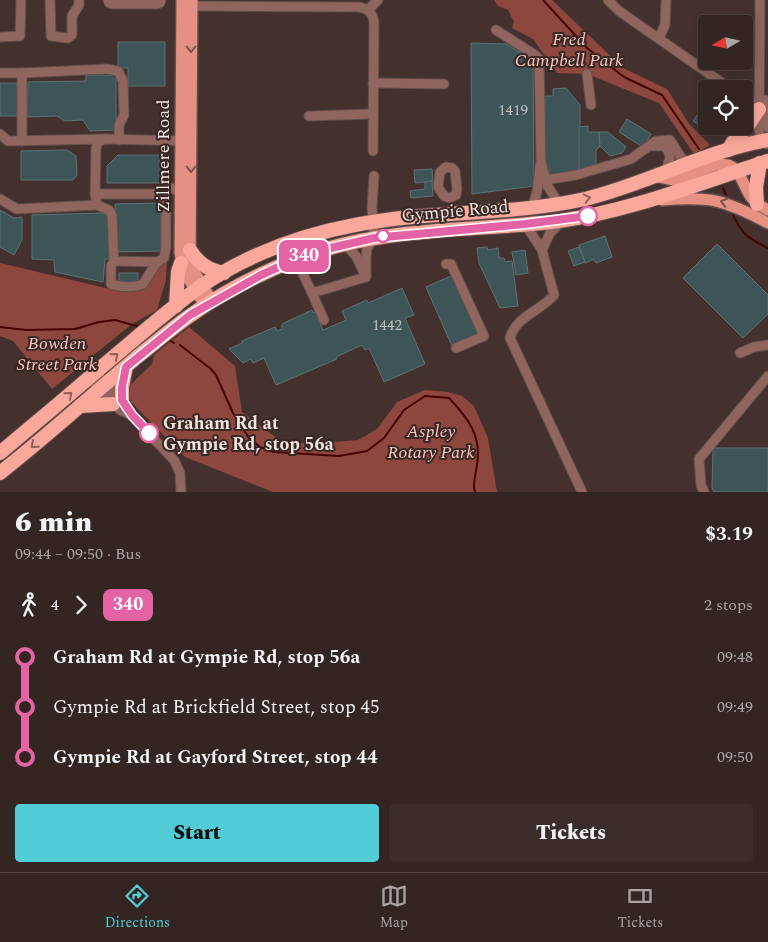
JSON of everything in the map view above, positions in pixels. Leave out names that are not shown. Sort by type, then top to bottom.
[{"type":"highway","points":[[728,150],[745,130],[761,104]]},
{"type":"highway","name":"Gympie Road","points":[[0,453],[199,288],[248,260],[291,242],[328,231],[374,221],[532,208],[559,204],[608,192],[767,138]]},
{"type":"highway","points":[[762,207],[756,187],[764,162]]},
{"type":"highway","name":"Gympie Road","points":[[0,474],[179,324],[209,303],[261,275],[296,259],[345,244],[374,238],[559,221],[612,211],[764,162]]},
{"type":"highway","points":[[190,250],[197,260],[206,267],[224,273]]},
{"type":"highway","points":[[171,310],[181,263]]},
{"type":"highway","points":[[80,406],[117,402],[126,367]]},
{"type":"main road","name":"Zillmere Road","points":[[187,3],[186,141],[181,263],[188,279],[199,288]]},
{"type":"main road","points":[[659,174],[674,180],[722,164],[729,165],[738,171],[750,194],[762,207]]},
{"type":"main road","name":"Zillmere Road","points":[[183,195],[192,268],[199,288],[209,303]]},
{"type":"main road","points":[[651,200],[712,199],[732,205],[768,223]]},
{"type":"street","points":[[0,37],[20,36],[21,0]]},
{"type":"street","points":[[50,0],[51,36],[68,38],[72,35],[72,16],[79,5],[79,0]]},
{"type":"street","points":[[108,0],[114,4],[134,2],[157,4],[161,0]]},
{"type":"street","points":[[368,10],[378,0]]},
{"type":"street","points":[[608,0],[619,10],[718,80]]},
{"type":"street","points":[[659,38],[665,25],[666,0]]},
{"type":"street","points":[[760,0],[764,33],[760,68],[764,84],[759,133],[767,138]]},
{"type":"street","points":[[187,3],[346,3],[368,10],[372,14],[374,23],[373,151]]},
{"type":"street","points":[[496,30],[539,59],[541,162],[545,180],[559,204]]},
{"type":"street","points":[[0,73],[106,69],[118,71],[123,81],[124,115],[119,125],[119,140]]},
{"type":"street","points":[[22,73],[22,141]]},
{"type":"street","points":[[587,74],[591,106]]},
{"type":"street","points":[[373,83],[444,84]]},
{"type":"street","points":[[753,101],[761,104]]},
{"type":"street","points":[[761,104],[766,119],[767,138]]},
{"type":"street","points":[[309,116],[373,114]]},
{"type":"street","points":[[0,134],[8,141],[105,139],[186,141]]},
{"type":"street","points":[[97,205],[95,194],[96,148],[98,142],[105,139]]},
{"type":"street","points":[[545,180],[576,175],[631,159],[656,141],[670,140],[680,156],[689,164]]},
{"type":"street","points":[[651,146],[664,146],[668,150],[670,158],[659,174]]},
{"type":"street","points":[[532,208],[537,192],[538,168],[541,162]]},
{"type":"street","points":[[366,278],[368,248],[374,238],[372,201],[374,176]]},
{"type":"street","points":[[0,199],[17,209],[97,205],[109,210],[112,215],[114,261],[111,266],[110,284],[116,286],[139,286],[143,284],[157,262],[164,258],[166,247],[166,206],[162,191],[167,187],[183,195]]},
{"type":"street","points":[[95,194],[162,194]]},
{"type":"street","points":[[542,250],[550,232],[559,221]]},
{"type":"street","points":[[525,224],[542,250],[554,295],[518,324],[512,330],[510,338],[582,492]]},
{"type":"street","points":[[345,244],[356,256],[366,278]]},
{"type":"street","points":[[296,259],[324,320]]},
{"type":"street","points":[[114,261],[157,262]]},
{"type":"street","points":[[446,264],[451,264],[484,336],[456,348]]},
{"type":"street","points":[[312,293],[366,278]]},
{"type":"street","points":[[740,353],[754,347],[768,345]]},
{"type":"street","points":[[92,375],[117,402],[120,410],[132,415],[174,460],[180,473],[181,492]]},
{"type":"street","points":[[704,492],[700,485],[699,459],[768,376]]},
{"type":"green space","name":"Fred Campbell Park","points":[[494,0],[552,0],[623,68],[667,89],[689,124],[710,145],[694,154],[659,103],[587,74],[557,73],[533,39],[512,28],[514,22],[508,10],[498,6]]},
{"type":"green space","name":"Bowden Street Park","points":[[167,260],[166,280],[157,310],[132,324],[52,389],[13,341],[0,336],[0,263],[106,288],[141,288],[156,268]]},
{"type":"green space","name":"Aspley Rotary Park","points":[[189,327],[235,366],[242,412],[283,443],[358,440],[377,429],[397,402],[425,390],[448,392],[462,396],[474,406],[488,438],[497,492],[273,492],[185,457],[131,402],[128,392],[131,384],[152,364],[154,355]]},
{"type":"building","points":[[118,42],[165,42],[165,86],[128,86],[128,68],[118,68]]},
{"type":"building","points":[[471,43],[506,44],[533,60],[534,186],[472,194]]},
{"type":"building","points":[[86,75],[116,75],[116,130],[90,131],[83,120],[65,121],[57,116],[27,117],[28,82],[86,81]]},
{"type":"building","points":[[0,83],[17,83],[18,116],[0,116]]},
{"type":"building","points":[[566,88],[580,105],[580,168],[572,172],[549,176],[549,169],[545,169],[545,96],[553,96],[553,89]]},
{"type":"building","points":[[698,114],[698,124],[693,121]]},
{"type":"building","points":[[627,119],[651,134],[645,144],[641,146],[619,132]]},
{"type":"building","points":[[588,126],[588,132],[599,132],[600,146],[596,150],[596,165],[579,170],[579,127]]},
{"type":"building","points":[[599,132],[608,132],[626,147],[622,153],[610,156],[600,146]]},
{"type":"building","points":[[67,150],[76,156],[77,175],[73,180],[21,180],[21,151]]},
{"type":"building","points":[[118,155],[164,155],[165,183],[107,183],[107,166]]},
{"type":"building","points":[[432,169],[433,181],[415,183],[414,170]]},
{"type":"building","points":[[432,181],[433,196],[411,198],[410,191],[425,189],[425,182]]},
{"type":"building","points":[[161,203],[161,251],[116,252],[115,204]]},
{"type":"building","points":[[0,210],[14,218],[22,217],[22,240],[14,255],[0,247]]},
{"type":"building","points":[[103,213],[110,218],[112,259],[105,259],[103,282],[55,272],[54,260],[32,259],[32,215]]},
{"type":"building","points":[[605,236],[612,257],[596,263],[594,259],[585,263],[579,245]]},
{"type":"building","points":[[717,244],[768,295],[768,314],[743,338],[683,278]]},
{"type":"building","points":[[487,247],[488,250],[498,248],[499,258],[504,258],[505,262],[512,261],[518,306],[500,308],[479,263],[477,248]]},
{"type":"building","points":[[579,247],[585,262],[574,266],[568,251]]},
{"type":"building","points":[[525,250],[528,273],[516,275],[512,252]]},
{"type":"building","points":[[119,273],[138,273],[138,282],[119,282]]},
{"type":"building","points":[[453,275],[478,334],[452,346],[426,287]]},
{"type":"building","points":[[402,288],[414,315],[405,318],[425,364],[384,382],[369,348],[365,350],[362,345],[336,357],[337,359],[276,385],[264,358],[253,363],[251,359],[243,363],[229,349],[242,343],[242,341],[275,327],[277,331],[282,329],[282,324],[312,310],[313,313],[315,312],[323,330],[346,320],[342,311],[367,300],[368,303]]},
{"type":"building","points":[[713,448],[768,448],[768,492],[714,492],[712,488]]},
{"type":"waterway","points":[[543,0],[587,48],[624,77],[662,95],[699,149]]},
{"type":"waterway","points":[[723,188],[726,195]]},
{"type":"waterway","points":[[732,212],[738,225],[746,235],[768,248]]},
{"type":"waterway","points":[[0,327],[26,330],[75,329],[99,322],[115,320],[140,327]]},
{"type":"waterway","points":[[167,339],[174,343]]},
{"type":"waterway","points":[[180,345],[216,375],[233,413],[249,438],[260,447],[274,452],[339,456],[367,451],[384,438],[404,410],[425,396],[449,398],[468,420],[475,436],[478,455],[474,482],[475,492]]},
{"type":"bus line","name":"340","points":[[149,433],[132,415],[122,400],[122,387],[126,367],[190,315],[261,275],[296,259],[322,250],[374,238],[559,221],[588,216]]},
{"type":"place","name":"Graham Rd at Gympie Rd, stop 56a","points":[[149,433]]}]
